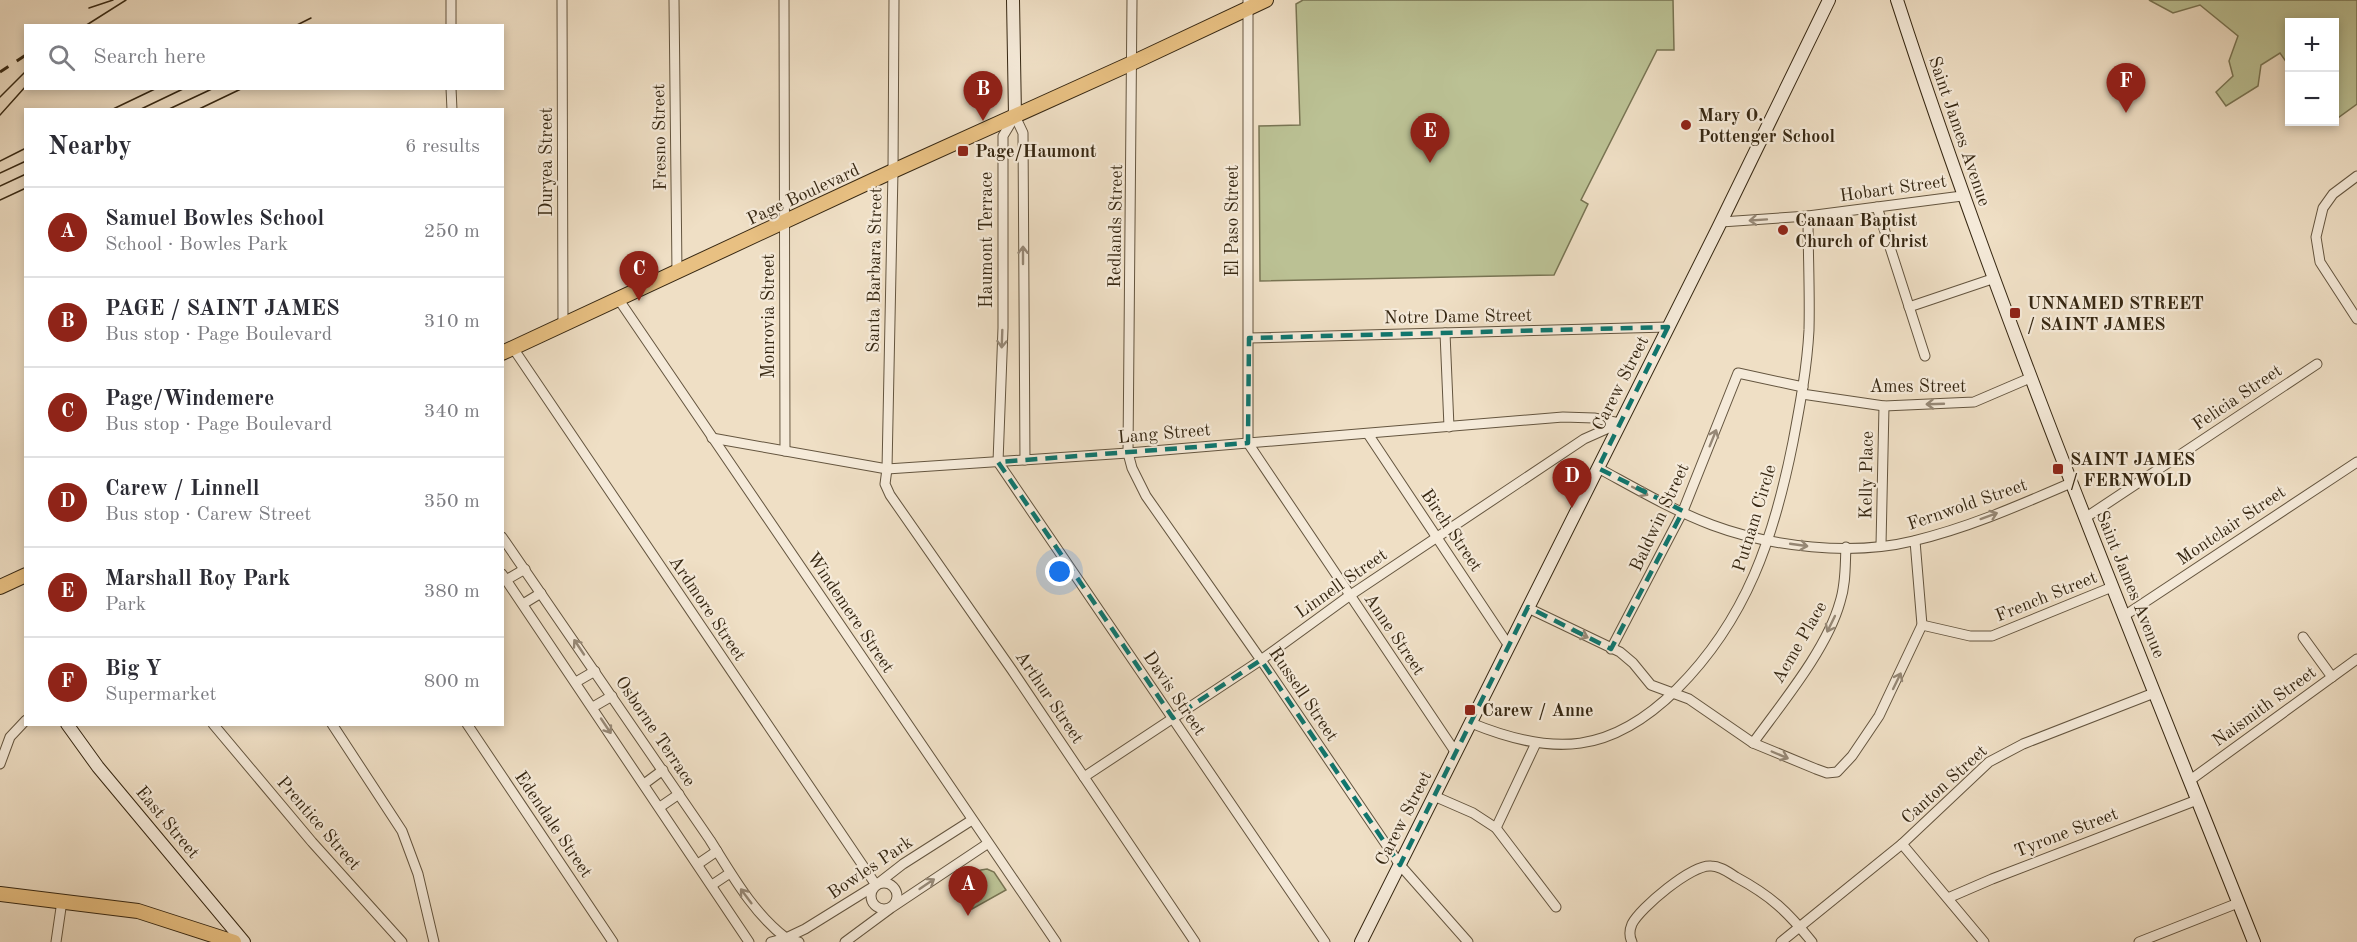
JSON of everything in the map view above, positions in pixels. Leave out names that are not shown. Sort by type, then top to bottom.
[{"type":"main road","points":[[1013,0],[1015,116]]},
{"type":"main road","name":"Page Boulevard","points":[[508,351],[893,171],[1132,63],[1248,4],[1266,0]]},
{"type":"main road","name":"Carew Street","points":[[1360,942],[1721,222],[1829,0]]},
{"type":"main road","name":"Saint James Avenue","points":[[1897,0],[1992,279],[2254,942]]},
{"type":"main road","points":[[0,587],[24,576]]},
{"type":"main road","name":"East Street","points":[[68,726],[98,767],[244,942]]},
{"type":"main road","points":[[0,894],[138,911],[234,942]]},
{"type":"street","points":[[451,0],[451,24]]},
{"type":"street","name":"Duryea Street","points":[[562,0],[563,324]]},
{"type":"street","name":"Fresno Street","points":[[674,0],[677,273]]},
{"type":"street","name":"Monrovia Street","points":[[784,0],[785,451]]},
{"type":"street","name":"Santa Barbara Street","points":[[887,469],[894,0]]},
{"type":"street","name":"Redlands Street","points":[[1128,453],[1132,0]]},
{"type":"street","name":"El Paso Street","points":[[1248,4],[1248,443]]},
{"type":"street","points":[[451,90],[452,108]]},
{"type":"street","name":"Haumont Terrace","points":[[1015,116],[1023,133],[1025,460]]},
{"type":"street","name":"Haumont Terrace","points":[[998,462],[1003,305],[1003,136],[1015,116]]},
{"type":"street","points":[[2355,313],[2320,262],[2316,237],[2323,208],[2333,194],[2357,176]]},
{"type":"street","name":"Hobart Street","points":[[1721,222],[1808,216],[1962,196]]},
{"type":"street","points":[[1877,207],[1925,356]]},
{"type":"street","name":"Putnam Circle","points":[[1471,723],[1501,735],[1536,744],[1569,744],[1609,736],[1647,717],[1705,658],[1725,631],[1743,602],[1768,541],[1785,482],[1802,391],[1809,331],[1808,216]]},
{"type":"street","points":[[1909,307],[1992,279]]},
{"type":"street","name":"Windemere Street","points":[[619,300],[711,438],[863,657],[987,844],[1056,942]]},
{"type":"street","points":[[1003,305],[1023,305]]},
{"type":"street","name":"Notre Dame Street","points":[[1249,338],[1668,327]]},
{"type":"street","points":[[1445,333],[1449,427]]},
{"type":"street","name":"Ardmore Street","points":[[508,351],[876,885]]},
{"type":"street","name":"Felicia Street","points":[[2085,518],[2317,364]]},
{"type":"street","name":"Ames Street","points":[[1730,396],[1738,373],[1802,391],[1884,406],[1976,402],[2030,378]]},
{"type":"street","name":"Baldwin Street","points":[[1611,648],[1683,511],[1730,396]]},
{"type":"street","name":"Kelly Place","points":[[1881,545],[1884,406]]},
{"type":"street","name":"Lang Street","points":[[711,438],[887,469],[1128,453],[1563,417],[1594,418],[1620,423]]},
{"type":"street","name":"Linnell Street","points":[[1084,777],[1261,660],[1349,596],[1584,439],[1620,423]]},
{"type":"street","name":"Birch Street","points":[[1368,434],[1509,646]]},
{"type":"street","name":"Anne Street","points":[[1248,443],[1456,753]]},
{"type":"street","name":"Russell Street","points":[[1128,453],[1132,468],[1146,496],[1400,865],[1468,942]]},
{"type":"street","name":"Davis Street","points":[[998,462],[1325,942]]},
{"type":"street","name":"Montclair Street","points":[[2124,616],[2357,462]]},
{"type":"street","name":"Fernwold Street","points":[[1598,468],[1712,525],[1768,541],[1816,547],[1881,545],[1915,540],[1952,530],[2015,507],[2071,483]]},
{"type":"street","name":"Arthur Street","points":[[887,469],[885,484],[890,495],[1195,942]]},
{"type":"street","name":"Osborne Terrace","points":[[504,540],[595,670],[756,910],[786,938]]},
{"type":"street","points":[[1528,608],[1627,657],[1651,685],[1689,699],[1753,743],[1827,773],[1838,772],[1869,732],[1898,679],[1922,625],[1915,540]]},
{"type":"street","name":"Acme Place","points":[[1753,743],[1796,682],[1832,623],[1844,586],[1846,547]]},
{"type":"street","points":[[525,569],[505,577],[748,942]]},
{"type":"street","name":"French Street","points":[[1922,625],[1970,636],[1992,636],[2112,587]]},
{"type":"street","points":[[523,604],[541,593]]},
{"type":"street","points":[[2303,637],[2332,677]]},
{"type":"street","name":"Naismith Street","points":[[2190,781],[2357,659]]},
{"type":"street","points":[[576,682],[595,670]]},
{"type":"street","name":"Canton Street","points":[[1781,942],[1902,844],[1989,762],[2023,744],[2154,693]]},
{"type":"street","points":[[593,706],[612,696]]},
{"type":"street","points":[[0,764],[10,737],[24,722]]},
{"type":"street","name":"Prentice Street","points":[[215,726],[312,842],[402,942]]},
{"type":"street","points":[[333,726],[402,831],[418,874],[434,942]]},
{"type":"street","name":"Edendale Street","points":[[468,726],[614,942]]},
{"type":"street","points":[[1496,828],[1536,744]]},
{"type":"street","points":[[644,784],[663,770]]},
{"type":"street","points":[[660,807],[679,794]]},
{"type":"street","points":[[1434,796],[1473,813],[1496,828],[1556,907]]},
{"type":"street","name":"Tyrone Street","points":[[1948,898],[2197,800]]},
{"type":"street","name":"Bowles Park","points":[[771,942],[805,929],[876,885],[903,864],[972,820]]},
{"type":"street","points":[[845,942],[891,908],[987,844]]},
{"type":"street","points":[[1902,844],[1984,942]]},
{"type":"street","points":[[698,864],[717,851]]},
{"type":"street","points":[[1632,942],[1629,933],[1642,909],[1692,871],[1705,866],[1720,868],[1762,891],[1787,911],[1812,942]]},
{"type":"street","points":[[712,885],[730,873]]},
{"type":"street","name":"Ardmore Street","points":[[882,883],[893,886],[897,898],[891,908],[881,910],[872,904],[870,894],[876,885],[882,883]]},
{"type":"street","points":[[56,942],[62,902]]},
{"type":"street","points":[[2139,942],[2238,903]]},
{"type":"street","points":[[786,938],[799,942]]},
{"type":"highlighted area","points":[[1668,327],[1598,468],[1683,511],[1611,649],[1528,607],[1400,865],[1261,660],[1173,718],[998,462],[1248,443],[1249,338]]},
{"type":"green space","points":[[1303,0],[1673,0],[1674,50],[1657,50],[1581,200],[1588,204],[1554,275],[1260,281],[1259,126],[1300,125],[1296,4]]},
{"type":"green space","points":[[2149,0],[2357,0],[2357,104],[2339,117],[2339,18],[2285,18],[2285,60],[2280,53],[2261,65],[2258,86],[2226,106],[2216,92],[2233,76],[2229,61],[2238,36],[2200,5],[2173,13]]},
{"type":"green space","points":[[987,869],[994,872],[1006,890],[972,909],[957,886],[981,870]]},
{"type":"tram line","points":[[89,8],[113,0]]},
{"type":"tram line","points":[[88,24],[126,0]]},
{"type":"tram line","points":[[299,24],[311,18]]},
{"type":"tram line","points":[[0,97],[24,73]]},
{"type":"tram line","points":[[0,115],[24,88]]},
{"type":"tram line","points":[[115,108],[153,90]]},
{"type":"tram line","points":[[143,108],[181,90]]},
{"type":"tram line","points":[[171,108],[210,90]]},
{"type":"tram line","points":[[201,108],[239,90]]},
{"type":"tram line","points":[[0,161],[24,149]]},
{"type":"tram line","points":[[0,173],[24,162]]},
{"type":"tram line","points":[[0,186],[24,175]]},
{"type":"tram line","points":[[0,200],[24,189]]},
{"type":"railway","points":[[0,72],[24,56]]},
{"type":"place","name":"Big Y","points":[[2126,113]]},
{"type":"place","name":"PAGE / SAINT JAMES","points":[[983,121]]},
{"type":"place","name":"Mary O. Pottenger School","points":[[1686,125]]},
{"type":"place","name":"Page/Haumont","points":[[963,151]]},
{"type":"place","name":"Marshall Roy Park","points":[[1430,163]]},
{"type":"place","name":"Canaan Baptist Church of Christ","points":[[1783,230]]},
{"type":"place","name":"Page/Windemere","points":[[639,301]]},
{"type":"place","name":"UNNAMED STREET / SAINT JAMES","points":[[2015,313]]},
{"type":"place","name":"SAINT JAMES / FERNWOLD","points":[[2058,469]]},
{"type":"place","name":"Carew / Linnell","points":[[1572,508]]},
{"type":"place","name":"Carew / Anne","points":[[1470,710]]},
{"type":"place","name":"Samuel Bowles School","points":[[968,916]]}]
